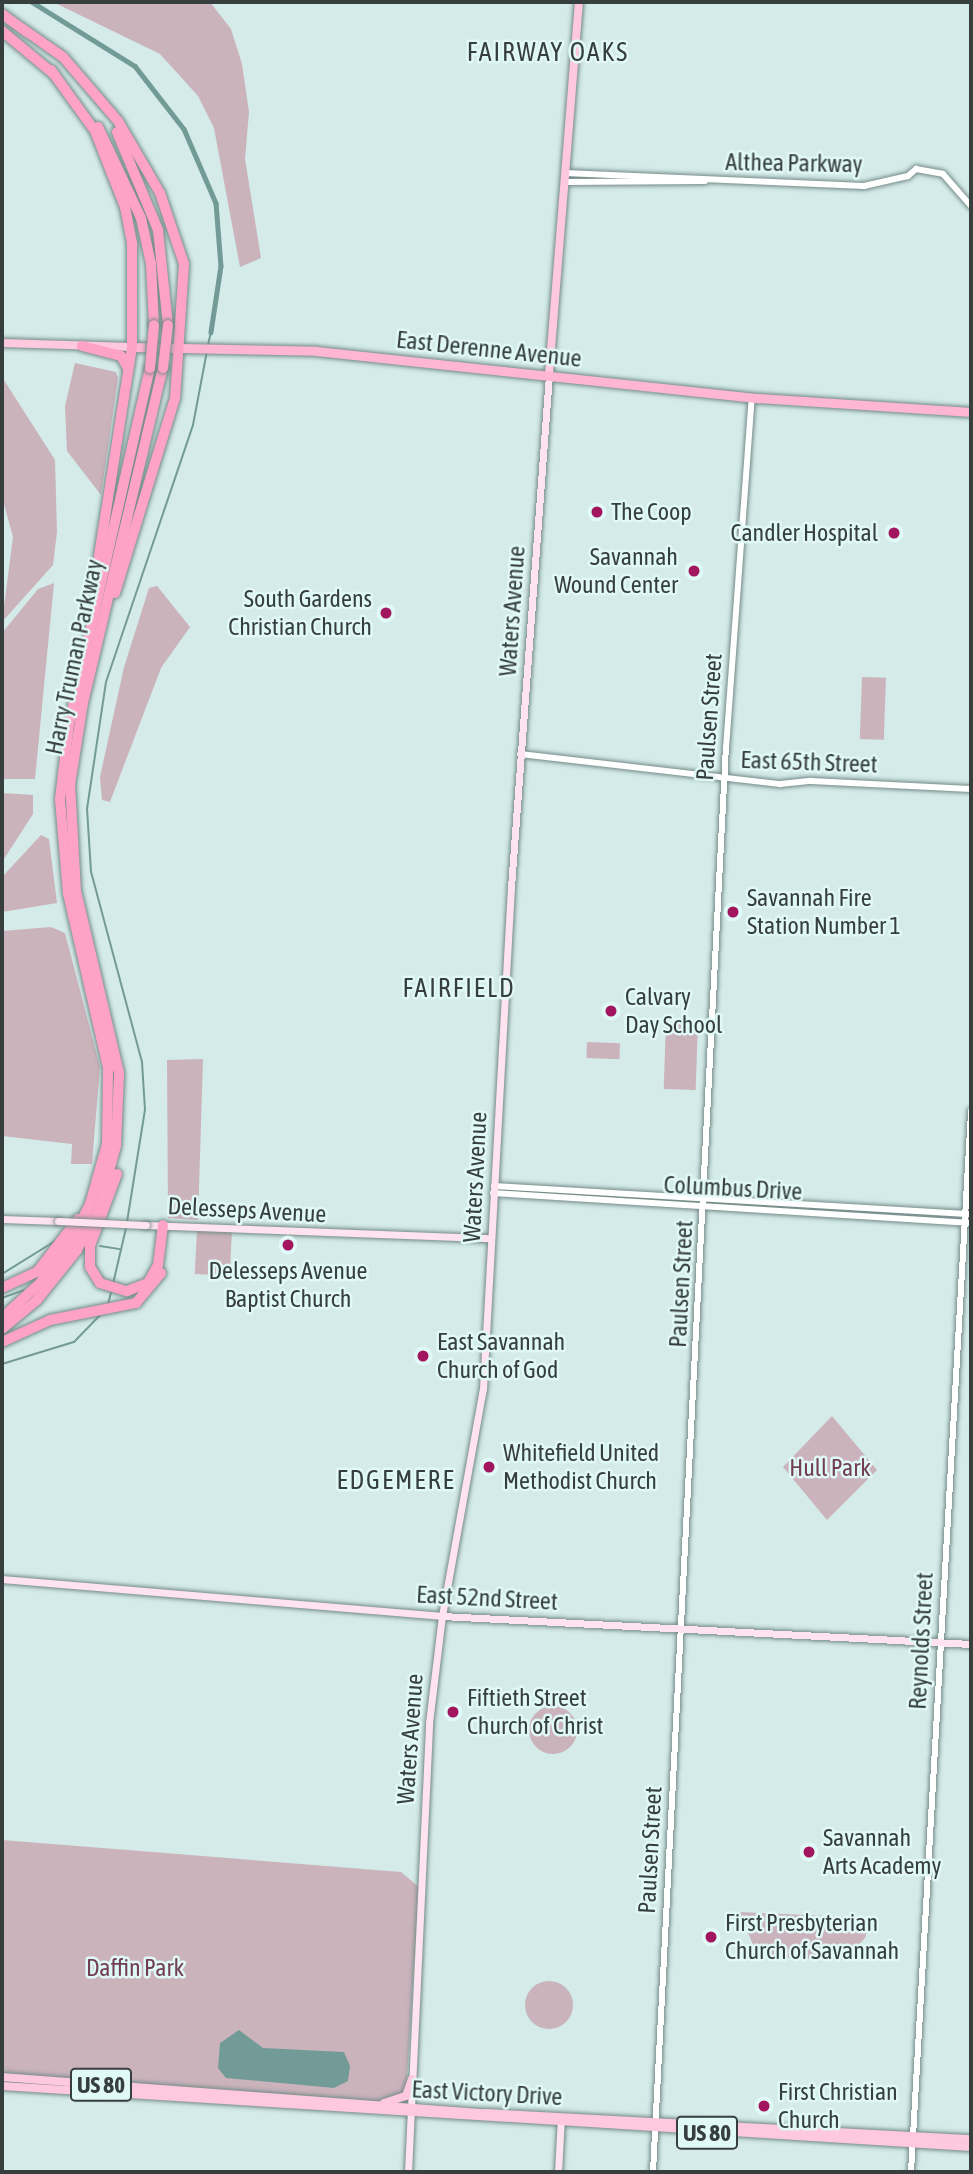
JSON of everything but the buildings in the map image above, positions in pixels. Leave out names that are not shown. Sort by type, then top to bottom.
[{"type":"highway","name":"Harry Truman Parkway","points":[[2,14],[23,29],[83,85],[133,160],[161,246],[168,325],[163,368],[74,747],[69,829],[76,891],[119,1073],[116,1146],[95,1215],[59,1276],[2,1329]]},
{"type":"highway","points":[[23,29],[55,49],[98,94],[160,193],[184,264],[182,347],[168,428],[90,670]]},
{"type":"highway","name":"Harry Truman Parkway","points":[[2,31],[51,70],[92,118],[130,188],[151,264],[154,325],[150,368],[62,769],[66,884],[108,1068],[110,1122],[100,1175],[61,1258],[2,1318]]},
{"type":"highway","points":[[51,70],[95,131],[125,207],[134,274],[132,346],[62,769]]},
{"type":"highway","points":[[82,346],[121,356],[128,370]]},
{"type":"highway","name":"East Derenne Avenue","points":[[132,346],[224,348],[549,374],[752,397],[971,412]]},
{"type":"highway","points":[[119,1073],[123,1114],[116,1175],[89,1258],[100,1283],[127,1291],[154,1276],[163,1226]]},
{"type":"highway","points":[[2,1287],[37,1272],[81,1215],[100,1175]]},
{"type":"highway","points":[[2,1342],[50,1320],[122,1307],[145,1297],[161,1275],[163,1226]]},
{"type":"main road","name":"Waters Avenue","points":[[408,2172],[429,1723],[442,1616],[483,1388],[520,754],[579,2]]},
{"type":"main road","name":"East Derenne Avenue","points":[[2,343],[132,346]]},
{"type":"main road","name":"Delesseps Avenue","points":[[2,1219],[491,1238]]},
{"type":"main road","name":"East 52nd Street","points":[[2,1579],[442,1616],[971,1644]]},
{"type":"main road","name":"East Victory Drive","points":[[2,2077],[355,2104],[411,2112]]},
{"type":"main road","points":[[355,2104],[402,2098],[412,2079]]},
{"type":"main road","name":"East Victory Drive","points":[[2,2085],[187,2099],[913,2140],[971,2147]]},
{"type":"main road","points":[[187,2099],[200,2093]]},
{"type":"main road","points":[[558,2172],[561,2121]]},
{"type":"main road","name":"East Victory Drive","points":[[913,2140],[971,2138]]},
{"type":"street","name":"Althea Parkway","points":[[565,177],[864,186],[908,176],[916,169],[943,174],[971,206]]},
{"type":"street","name":"Paulsen Street","points":[[653,2172],[724,778],[752,397]]},
{"type":"street","name":"East 65th Street","points":[[520,754],[724,778],[971,789]]},
{"type":"street","name":"Reynolds Street","points":[[911,2172],[968,1222],[971,1111]]},
{"type":"street","name":"Columbus Drive","points":[[493,1190],[968,1222]]},
{"type":"street","name":"Columbus Drive","points":[[703,1203],[968,1213]]},
{"type":"green space","points":[[53,2],[210,2],[231,29],[242,64],[249,112],[245,159],[261,258],[240,267],[214,128],[198,96],[160,54]]},
{"type":"green space","points":[[75,363],[116,372],[118,378],[101,495],[67,451],[65,406]]},
{"type":"green space","points":[[2,377],[55,460],[57,532],[53,565],[2,622],[13,537],[2,497]]},
{"type":"green space","points":[[54,583],[35,779],[2,779],[2,633],[38,589]]},
{"type":"green space","points":[[157,586],[190,627],[161,668],[110,802],[102,800],[100,777],[124,667],[149,588]]},
{"type":"green space","points":[[862,677],[886,678],[884,740],[860,739]]},
{"type":"green space","points":[[2,793],[33,795],[33,814],[2,862]]},
{"type":"green space","points":[[41,835],[49,839],[57,903],[2,912],[2,877]]},
{"type":"green space","points":[[51,927],[65,933],[100,1067],[92,1164],[71,1164],[72,1144],[2,1136],[2,931]]},
{"type":"green space","points":[[666,1022],[698,1023],[696,1090],[664,1089]]},
{"type":"green space","points":[[587,1042],[620,1043],[619,1059],[586,1058]]},
{"type":"green space","points":[[203,1059],[198,1220],[168,1218],[167,1060]]},
{"type":"green space","points":[[197,1230],[232,1232],[230,1276],[195,1274]]},
{"type":"green space","name":"Hull Park","points":[[832,1416],[877,1470],[827,1520],[783,1467]]},
{"type":"green space","points":[[553,1706],[562,1707],[570,1713],[576,1721],[576,1739],[570,1747],[562,1753],[553,1754],[544,1753],[536,1747],[530,1739],[529,1730],[530,1721],[536,1713],[544,1707]]},
{"type":"green space","name":"Daffin Park","points":[[2,1840],[401,1872],[419,1887],[406,2093],[389,2102],[2,2074]]},
{"type":"green space","points":[[739,1912],[871,1918],[865,1938],[845,1960],[790,1958],[758,1956]]},
{"type":"green space","points":[[549,1981],[566,1988],[573,2005],[566,2022],[549,2029],[532,2022],[525,2005],[532,1988]]},
{"type":"water","points":[[239,2030],[263,2048],[344,2052],[350,2066],[348,2081],[334,2088],[226,2078],[218,2068],[220,2043]]},
{"type":"waterway","points":[[32,2],[135,66],[184,129],[216,203],[221,266],[211,332]]},
{"type":"waterway","points":[[208,345],[211,332]]},
{"type":"waterway","points":[[127,1222],[145,1110],[142,1062],[91,872],[87,809],[106,682],[193,425],[207,351]]},
{"type":"waterway","points":[[113,1284],[126,1228]]},
{"type":"waterway","points":[[2,1274],[55,1241]]},
{"type":"waterway","points":[[100,1246],[120,1249]]},
{"type":"waterway","points":[[108,1304],[112,1289]]},
{"type":"waterway","points":[[2,1298],[24,1290]]},
{"type":"waterway","points":[[2,1364],[74,1342],[101,1314]]},
{"type":"place","name":"The Coop","points":[[597,512]]},
{"type":"place","name":"Candler Hospital","points":[[894,533]]},
{"type":"place","name":"Savannah Wound Center","points":[[694,571]]},
{"type":"place","name":"South Gardens Christian Church","points":[[386,613]]},
{"type":"place","name":"Savannah Fire Station Number 1","points":[[733,912]]},
{"type":"place","name":"Calvary Day School","points":[[611,1011]]},
{"type":"place","name":"Delesseps Avenue Baptist Church","points":[[288,1245]]},
{"type":"place","name":"East Savannah Church of God","points":[[423,1356]]},
{"type":"place","name":"Whitefield United Methodist Church","points":[[489,1467]]},
{"type":"place","name":"Fiftieth Street Church of Christ","points":[[453,1712]]},
{"type":"place","name":"Savannah Arts Academy","points":[[809,1852]]},
{"type":"place","name":"First Presbyterian Church of Savannah","points":[[711,1937]]},
{"type":"place","name":"First Christian Church","points":[[764,2106]]},
{"type":"district","name":"FAIRWAY OAKS","points":[[548,53]]},
{"type":"district","name":"FAIRFIELD","points":[[459,989]]},
{"type":"district","name":"EDGEMERE","points":[[396,1481]]}]
